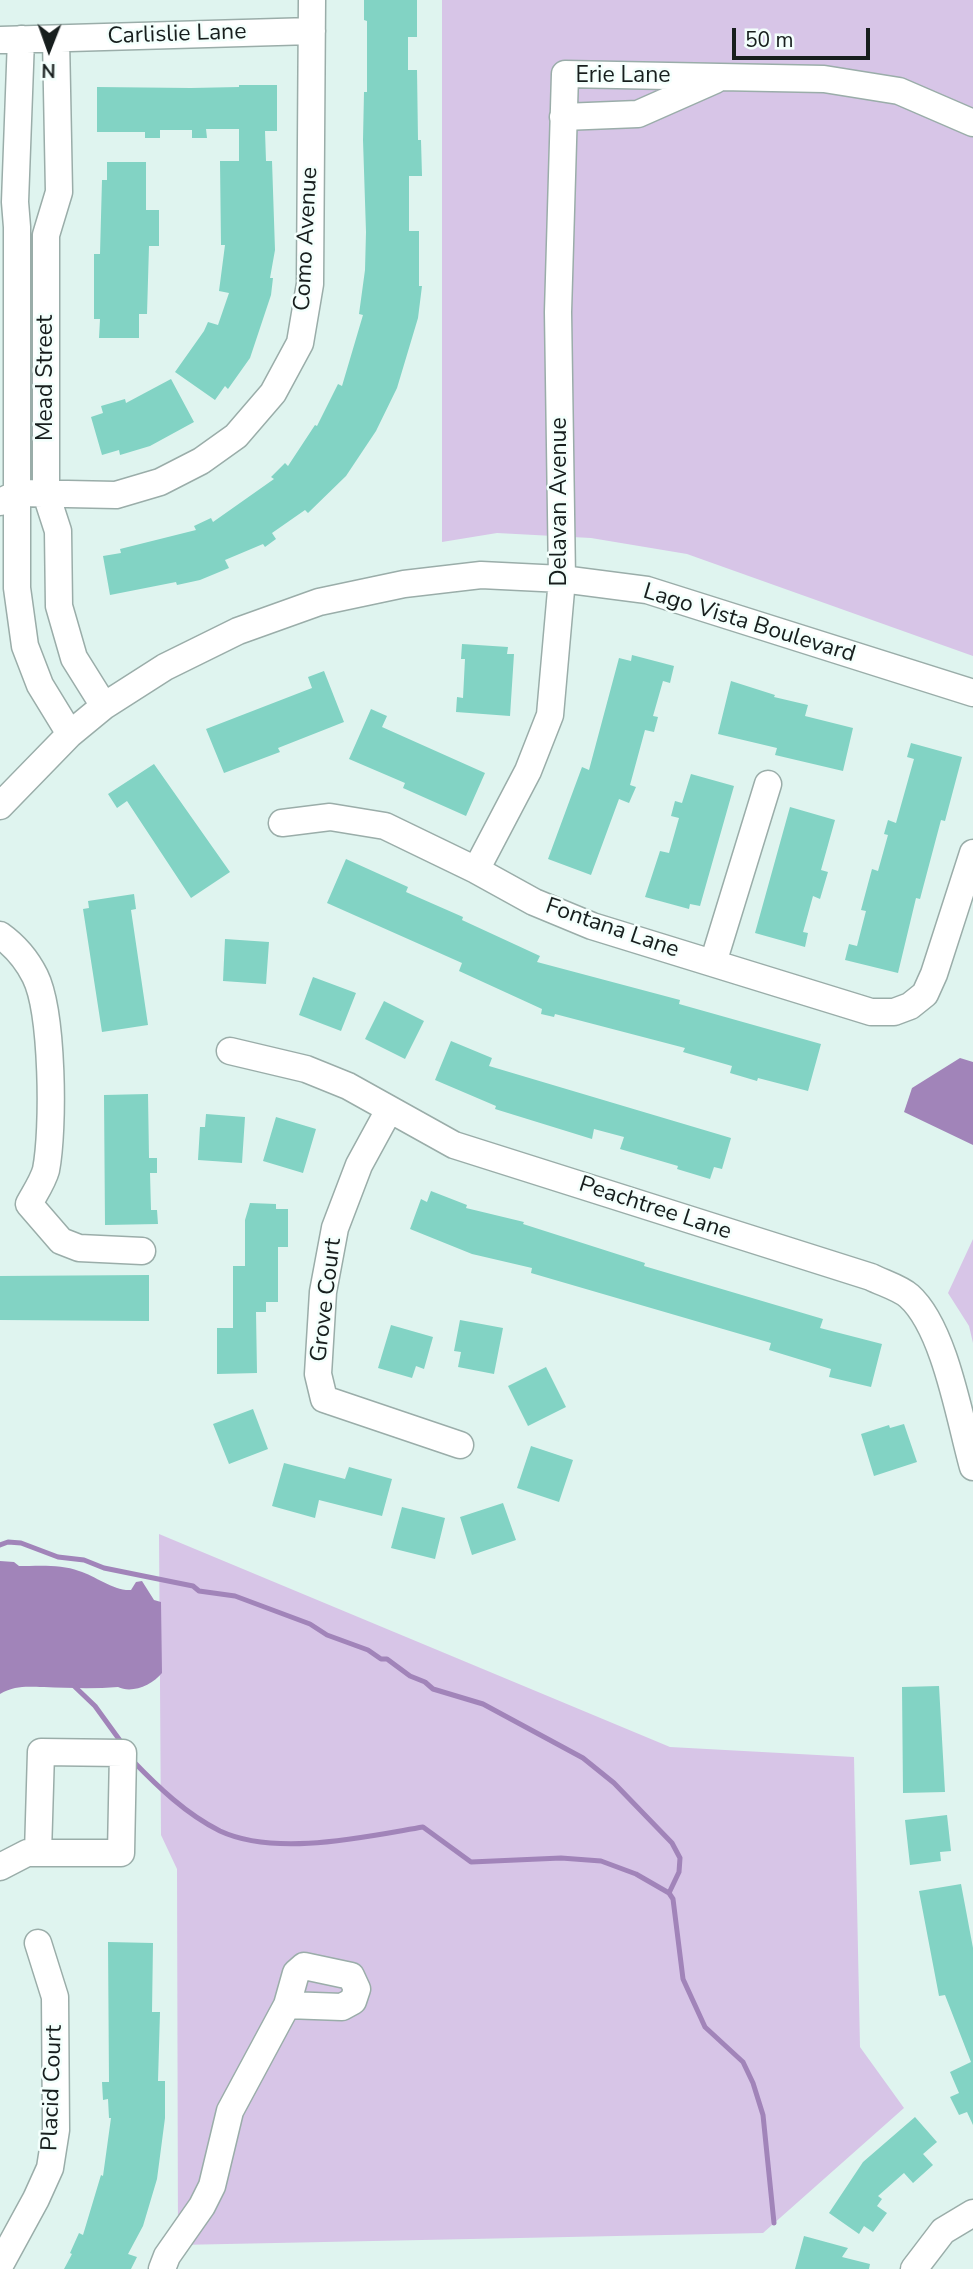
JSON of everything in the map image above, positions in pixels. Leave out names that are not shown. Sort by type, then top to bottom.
[{"type":"street","name":"Como Avenue","points":[[6,493],[116,495],[160,482],[201,461],[236,436],[273,393],[300,342],[310,284],[312,0]]},
{"type":"street","name":"Carlislie Lane","points":[[10,39],[312,31]]},
{"type":"street","name":"Mead Street","points":[[10,39],[18,227],[6,493],[25,646],[40,685],[70,734]]},
{"type":"street","name":"Mead Street","points":[[56,39],[59,192],[46,235],[46,494],[58,531],[59,606],[74,658],[104,706]]},
{"type":"street","name":"Erie Lane","points":[[724,76],[638,114],[563,117],[565,75],[724,76],[824,79],[899,91],[973,122]]},
{"type":"street","name":"Delavan Avenue","points":[[476,870],[528,771],[550,715],[562,579],[558,312],[563,117]]},
{"type":"street","name":"Lago Vista Boulevard","points":[[0,806],[70,734],[104,706],[177,661],[238,631],[319,602],[404,584],[481,575],[562,579],[647,590],[973,693]]},
{"type":"street","points":[[713,963],[768,784]]},
{"type":"street","name":"Fontana Lane","points":[[282,823],[330,817],[384,826],[476,870],[534,902],[592,926],[872,1012],[894,1012],[910,1006],[925,994],[973,853]]},
{"type":"street","points":[[0,935],[13,945],[35,976],[46,1015],[50,1139],[45,1173],[29,1204],[61,1241],[79,1248],[142,1251]]},
{"type":"street","name":"Peachtree Lane","points":[[230,1051],[306,1069],[348,1086],[454,1144],[871,1277],[909,1295],[926,1317],[940,1343],[973,1468]]},
{"type":"street","name":"Grove Court","points":[[389,1110],[359,1165],[335,1228],[323,1292],[318,1374],[324,1399],[460,1444]]},
{"type":"street","points":[[0,1867],[27,1853],[38,1853],[121,1853],[123,1753],[41,1752],[38,1853]]},
{"type":"street","name":"Placid Court","points":[[0,2265],[50,2168],[56,2130],[55,1997],[38,1943]]},
{"type":"street","points":[[162,2269],[167,2256],[202,2206],[212,2186],[230,2111],[288,2005]]},
{"type":"street","points":[[914,2269],[943,2231],[973,2213]]},
{"type":"shaded area","points":[[442,0],[973,0],[973,656],[687,554],[591,538],[497,533],[442,542]]},
{"type":"shaded area","points":[[960,1058],[973,1062],[973,1145],[904,1112],[912,1088]]},
{"type":"shaded area","points":[[973,1239],[973,1343],[969,1326],[948,1293]]},
{"type":"shaded area","points":[[159,1534],[670,1747],[854,1757],[860,2047],[904,2108],[763,2233],[178,2245],[177,1869],[161,1835]]},
{"type":"shaded area","points":[[0,1561],[14,1562],[19,1566],[65,1567],[124,1590],[131,1590],[136,1582],[142,1581],[154,1600],[161,1602],[162,1673],[147,1685],[135,1689],[26,1687],[0,1694]]},
{"type":"building","points":[[364,0],[417,0],[417,37],[408,37],[408,70],[417,70],[418,140],[421,140],[422,176],[409,176],[409,231],[419,231],[419,286],[422,286],[418,318],[397,388],[376,431],[346,476],[308,513],[305,510],[272,533],[276,539],[265,547],[263,544],[225,560],[229,568],[200,580],[110,595],[103,556],[121,553],[120,549],[196,530],[194,526],[211,518],[213,522],[274,479],[271,477],[285,463],[288,466],[315,425],[317,426],[338,384],[342,386],[363,315],[359,314],[365,270],[366,232],[363,140],[364,92],[367,92],[367,21],[364,20]]},
{"type":"building","points":[[277,85],[277,131],[265,131],[266,161],[272,161],[275,250],[270,278],[273,278],[271,295],[250,358],[228,389],[225,386],[215,400],[175,372],[208,322],[218,325],[229,293],[219,291],[225,245],[221,245],[220,161],[239,161],[239,129],[206,129],[207,138],[192,138],[192,130],[160,130],[160,138],[145,138],[145,132],[97,132],[97,87],[191,88]]},
{"type":"building","points":[[107,162],[146,162],[146,210],[159,210],[159,246],[149,246],[147,314],[139,314],[139,338],[99,338],[100,319],[94,319],[94,254],[100,254],[102,180],[107,180]]},
{"type":"building","points":[[171,379],[194,422],[150,446],[120,455],[119,450],[102,455],[91,417],[103,413],[101,406],[125,399],[126,403]]},
{"type":"building","points":[[462,644],[508,647],[507,654],[514,654],[510,716],[456,712],[457,697],[463,698],[465,659],[461,659]]},
{"type":"building","points":[[632,655],[674,666],[670,683],[663,681],[653,716],[658,717],[654,732],[645,730],[630,785],[636,787],[629,803],[619,799],[591,875],[548,859],[582,767],[589,770],[619,658],[631,661]]},
{"type":"building","points":[[324,671],[344,722],[278,748],[280,752],[224,773],[206,729],[312,688],[308,677]]},
{"type":"building","points":[[731,681],[775,695],[774,697],[808,705],[805,716],[853,728],[843,771],[775,755],[777,748],[718,734]]},
{"type":"building","points":[[371,709],[387,716],[382,727],[485,773],[466,816],[403,788],[405,783],[349,759]]},
{"type":"building","points":[[911,743],[962,757],[945,821],[941,820],[920,899],[916,898],[898,973],[845,960],[849,944],[857,946],[866,911],[861,910],[872,869],[878,871],[888,835],[884,834],[888,820],[896,823],[914,759],[907,757]]},
{"type":"building","points":[[154,764],[230,872],[191,898],[127,801],[117,808],[108,794]]},
{"type":"building","points":[[691,774],[734,786],[700,906],[690,904],[689,909],[645,897],[660,851],[669,853],[679,818],[671,816],[675,801],[682,803]]},
{"type":"building","points":[[790,807],[835,820],[821,870],[828,872],[820,899],[813,896],[803,932],[808,933],[805,947],[755,933]]},
{"type":"building","points":[[346,859],[408,887],[406,892],[463,917],[462,920],[540,956],[537,962],[680,1000],[679,1004],[821,1044],[808,1091],[730,1073],[732,1066],[683,1052],[685,1048],[555,1014],[554,1017],[541,1014],[542,1009],[459,971],[462,963],[327,903]]},
{"type":"building","points":[[134,894],[136,909],[131,910],[148,1025],[102,1032],[83,909],[89,908],[88,901]]},
{"type":"building","points":[[225,939],[269,942],[266,984],[223,981]]},
{"type":"building","points":[[313,977],[356,993],[341,1031],[299,1015]]},
{"type":"building","points":[[384,1001],[424,1021],[405,1059],[365,1039]]},
{"type":"building","points":[[451,1041],[492,1058],[489,1066],[731,1138],[722,1169],[714,1167],[710,1179],[677,1169],[678,1166],[620,1149],[624,1137],[594,1129],[592,1139],[495,1109],[496,1106],[435,1080]]},
{"type":"building","points":[[148,1094],[149,1158],[157,1158],[157,1173],[150,1173],[151,1210],[157,1210],[158,1224],[105,1225],[104,1095]]},
{"type":"building","points":[[206,1114],[245,1117],[242,1163],[198,1160],[200,1127],[205,1127]]},
{"type":"building","points":[[276,1117],[316,1129],[303,1173],[263,1161]]},
{"type":"building","points":[[431,1191],[467,1205],[466,1208],[524,1222],[523,1224],[645,1263],[644,1266],[823,1319],[820,1328],[882,1344],[871,1387],[829,1377],[831,1369],[769,1350],[771,1343],[531,1273],[532,1268],[472,1254],[410,1229],[421,1199],[427,1202]]},
{"type":"building","points":[[250,1203],[276,1204],[276,1209],[288,1209],[288,1247],[278,1247],[278,1302],[266,1302],[266,1312],[256,1312],[257,1373],[217,1374],[217,1328],[233,1328],[233,1266],[245,1266],[245,1220]]},
{"type":"building","points":[[149,1275],[149,1321],[0,1320],[0,1276]]},
{"type":"building","points":[[460,1320],[503,1328],[494,1374],[458,1367],[461,1352],[454,1351]]},
{"type":"building","points":[[391,1325],[433,1337],[424,1369],[416,1366],[412,1378],[378,1368]]},
{"type":"building","points":[[546,1367],[566,1407],[528,1426],[508,1386]]},
{"type":"building","points":[[253,1409],[268,1449],[229,1464],[213,1424]]},
{"type":"building","points":[[904,1424],[917,1462],[874,1476],[861,1434],[889,1425],[890,1428]]},
{"type":"building","points":[[531,1446],[573,1460],[559,1502],[517,1488]]},
{"type":"building","points":[[284,1463],[345,1479],[349,1467],[392,1479],[382,1516],[319,1500],[315,1518],[272,1506]]},
{"type":"building","points":[[503,1503],[516,1540],[472,1555],[460,1517]]},
{"type":"building","points":[[402,1507],[445,1518],[435,1559],[391,1548]]},
{"type":"building","points":[[939,1686],[945,1792],[903,1793],[902,1687]]},
{"type":"building","points":[[947,1815],[951,1851],[940,1852],[941,1861],[910,1865],[905,1820]]},
{"type":"building","points":[[961,1884],[973,1948],[973,2125],[967,2112],[959,2115],[950,2097],[959,2093],[950,2072],[971,2062],[945,1995],[939,1996],[919,1891]]},
{"type":"building","points":[[108,1942],[153,1943],[152,2012],[160,2012],[158,2081],[165,2081],[165,2118],[157,2179],[143,2226],[128,2254],[137,2257],[131,2269],[64,2269],[79,2233],[83,2235],[101,2175],[103,2176],[111,2118],[108,2099],[103,2100],[102,2082],[109,2082]]},
{"type":"building","points":[[915,2117],[937,2142],[923,2154],[933,2165],[913,2183],[904,2173],[878,2196],[882,2199],[877,2206],[887,2213],[873,2232],[864,2226],[859,2234],[829,2213],[863,2162]]},
{"type":"building","points":[[804,2236],[848,2248],[842,2257],[870,2264],[869,2269],[795,2269]]},
{"type":"waterway","points":[[0,1545],[8,1542],[21,1543],[58,1557],[84,1560],[104,1568],[193,1586],[199,1591],[235,1596],[310,1624],[327,1635],[368,1650],[433,1689],[483,1704],[583,1758],[614,1783],[672,1843],[680,1858],[679,1872],[669,1893]]},
{"type":"waterway","points":[[72,1684],[95,1706],[124,1746]]},
{"type":"waterway","points":[[132,1760],[162,1790],[196,1817],[220,1831],[242,1839],[293,1844],[348,1840],[423,1827],[471,1862],[561,1858],[601,1861],[636,1874],[669,1893],[673,1899],[683,1979],[705,2027],[743,2062],[753,2083],[763,2115],[774,2223]]}]
